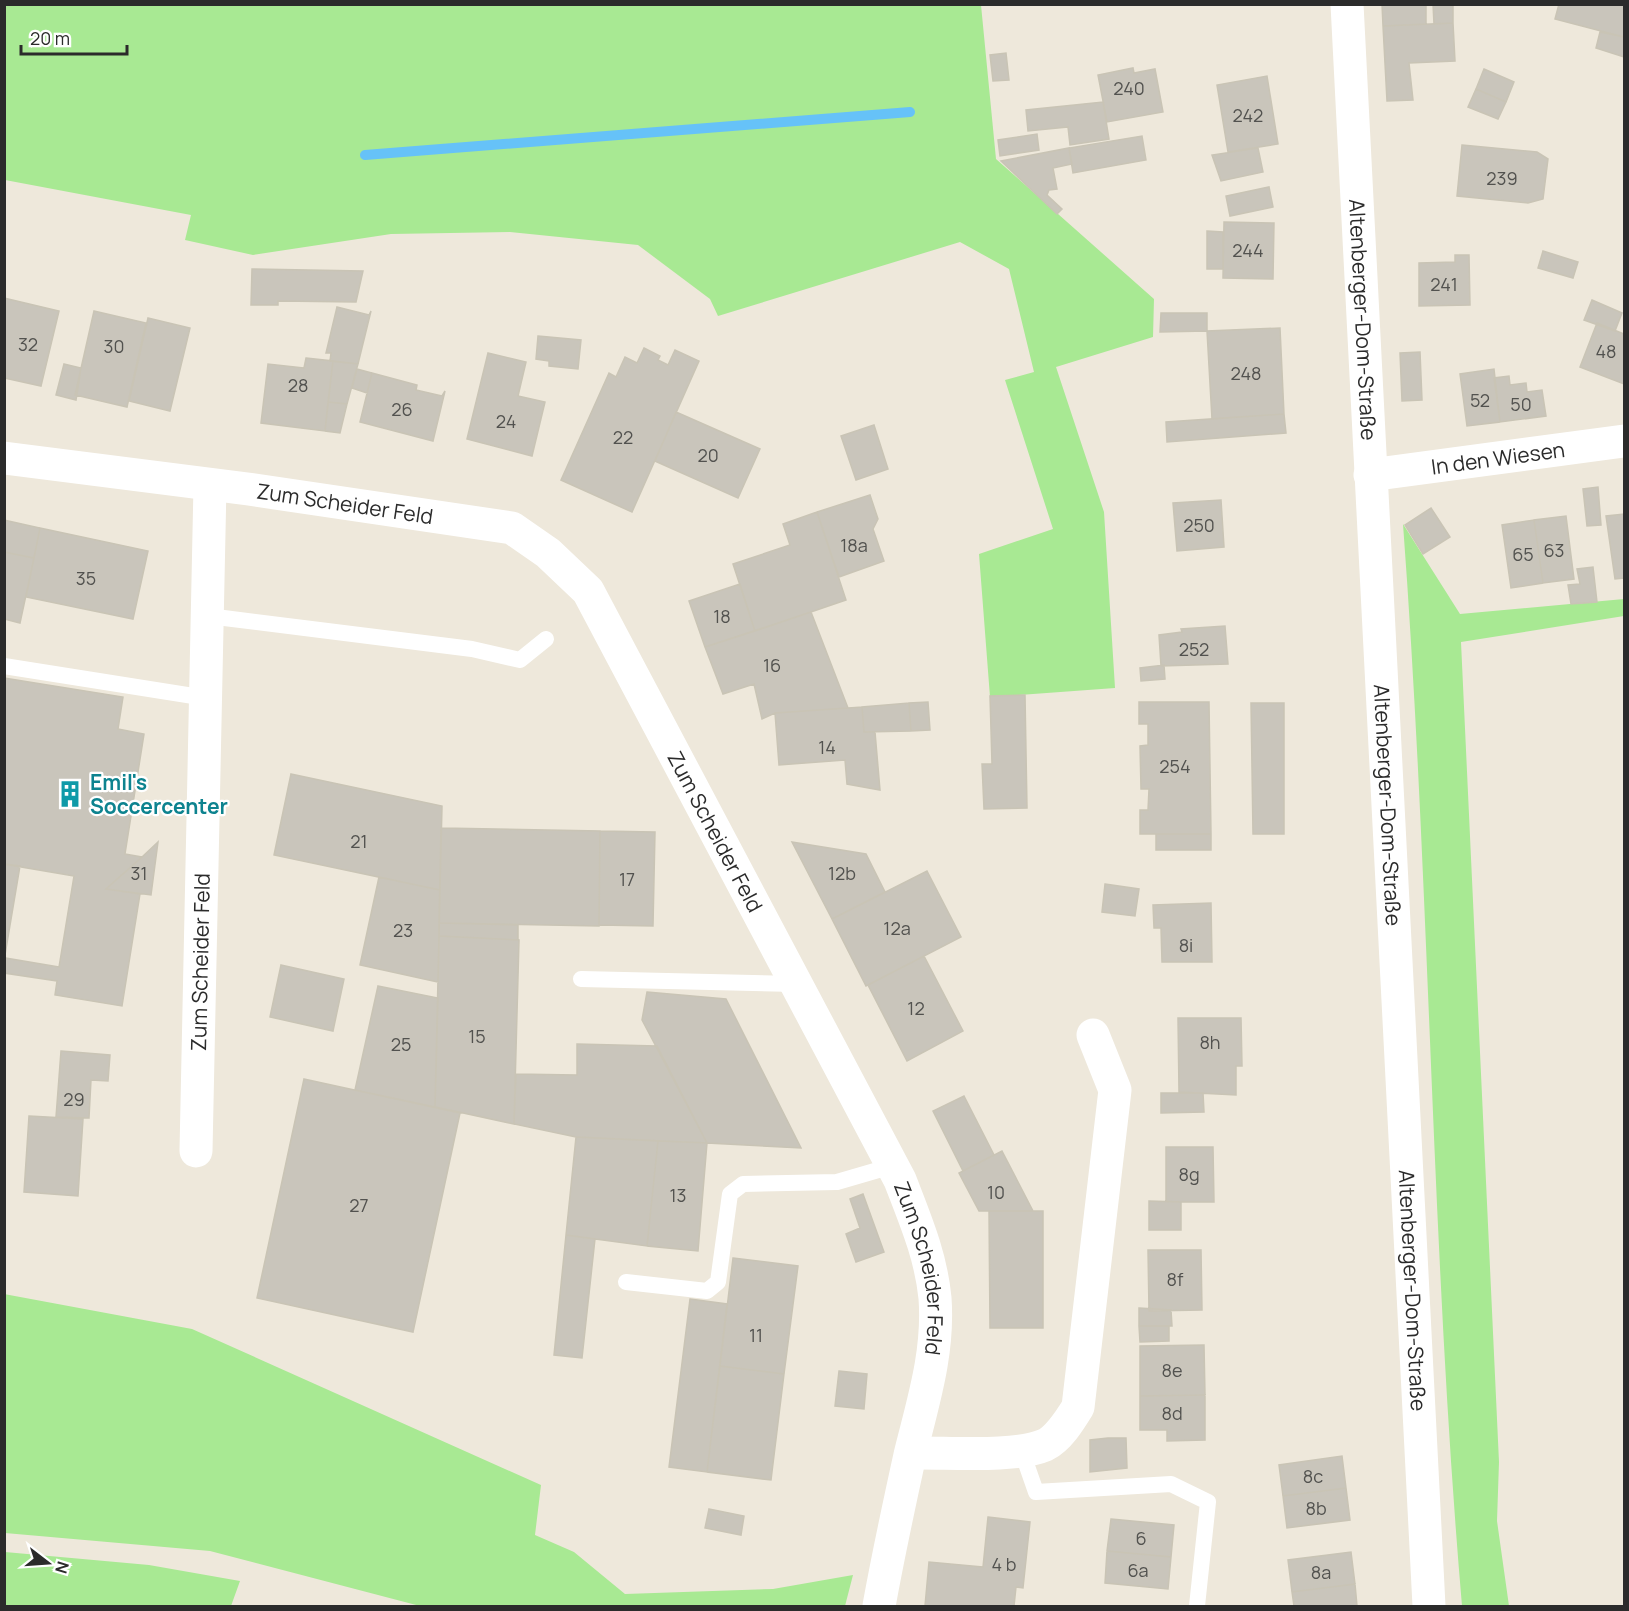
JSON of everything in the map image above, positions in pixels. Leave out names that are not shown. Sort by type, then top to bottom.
[{"type":"street","name":"Altenberger-Dom-Straße","points":[[1347,4],[1429,1606]]},
{"type":"street","name":"In den Wiesen","points":[[1370,475],[1624,441]]},
{"type":"street","name":"Zum Scheider Feld","points":[[4,458],[512,528],[548,553],[588,591],[892,1166],[927,1249],[935,1296],[936,1334],[929,1386],[911,1453],[879,1606]]},
{"type":"street","name":"Zum Scheider Feld","points":[[196,1151],[210,485]]},
{"type":"street","points":[[911,1453],[1022,1452],[1046,1444],[1066,1425],[1078,1407],[1115,1090],[1093,1035]]},
{"type":"lane","points":[[208,616],[472,650],[520,660],[546,639]]},
{"type":"lane","points":[[4,666],[206,698]]},
{"type":"lane","points":[[581,979],[796,984]]},
{"type":"lane","points":[[626,1282],[707,1291],[718,1282],[730,1194],[742,1184],[837,1182],[892,1166]]},
{"type":"lane","points":[[1022,1452],[1036,1492],[1171,1484],[1208,1502],[1197,1606]]},
{"type":"green space","points":[[4,5],[981,5],[996,159],[1154,299],[1153,337],[1056,367],[1104,512],[1115,688],[990,697],[979,554],[1053,529],[1005,380],[1034,372],[1009,269],[960,242],[718,316],[710,299],[638,245],[510,232],[391,234],[253,255],[185,240],[191,215],[5,180]]},
{"type":"green space","points":[[1403,524],[1460,614],[1624,599],[1624,616],[1461,642],[1499,1462],[1497,1521],[1509,1606],[1462,1606],[1444,1336],[1419,794]]},
{"type":"green space","points":[[4,1294],[192,1329],[541,1485],[535,1535],[574,1552],[625,1594],[773,1589],[853,1575],[845,1606],[420,1606],[210,1551],[5,1533]]},
{"type":"green space","points":[[5,1552],[149,1565],[240,1581],[231,1606],[5,1606]]},
{"type":"building","points":[[1382,4],[1426,4],[1426,24],[1383,26]]},
{"type":"building","points":[[1433,4],[1453,4],[1453,23],[1434,24]]},
{"type":"building","points":[[1559,4],[1624,4],[1624,37],[1555,19]]},
{"type":"building","points":[[1453,23],[1455,61],[1409,63],[1413,100],[1387,101],[1383,26]]},
{"type":"building","points":[[1600,32],[1624,37],[1624,57],[1596,48]]},
{"type":"building","points":[[1006,53],[1009,80],[993,81],[990,55]]},
{"type":"building","points":[[1133,68],[1134,73],[1155,69],[1163,112],[1107,122],[1098,75]]},
{"type":"building","points":[[1484,69],[1514,82],[1506,102],[1476,89]]},
{"type":"building","points":[[1267,76],[1278,144],[1228,152],[1217,85]]},
{"type":"building","points":[[1476,89],[1506,102],[1498,119],[1468,107]]},
{"type":"building","points":[[1103,102],[1109,139],[1070,145],[1068,127],[1028,131],[1026,110]]},
{"type":"building","points":[[1037,134],[1039,150],[1000,156],[998,140]]},
{"type":"building","points":[[1142,136],[1146,160],[1073,173],[1069,148]]},
{"type":"building","points":[[1462,145],[1537,152],[1548,159],[1543,199],[1528,203],[1457,196]]},
{"type":"building","points":[[1069,148],[1072,164],[1053,168],[1057,189],[1049,190],[1047,195],[1062,209],[1057,214],[1001,161]]},
{"type":"building","points":[[1258,148],[1263,172],[1221,181],[1212,155]]},
{"type":"building","points":[[1269,187],[1273,207],[1230,216],[1226,196]]},
{"type":"building","points":[[1224,222],[1274,223],[1273,279],[1223,278]]},
{"type":"building","points":[[1207,231],[1223,232],[1223,269],[1207,269]]},
{"type":"building","points":[[1543,251],[1578,262],[1573,278],[1538,268]]},
{"type":"building","points":[[1455,255],[1469,255],[1470,305],[1419,306],[1419,263],[1455,262]]},
{"type":"building","points":[[252,269],[363,271],[356,302],[278,301],[278,305],[251,305]]},
{"type":"building","points":[[4,298],[59,311],[41,386],[4,378]]},
{"type":"building","points":[[1592,300],[1622,313],[1615,331],[1584,320]]},
{"type":"building","points":[[337,307],[369,315],[371,311],[358,364],[330,361],[331,353],[326,353]]},
{"type":"building","points":[[94,311],[146,323],[127,407],[75,395]]},
{"type":"building","points":[[1161,313],[1207,313],[1207,331],[1160,332]]},
{"type":"building","points":[[148,318],[190,328],[170,411],[129,401]]},
{"type":"building","points":[[1597,323],[1624,334],[1624,384],[1580,367]]},
{"type":"building","points":[[1280,328],[1284,414],[1212,419],[1207,331]]},
{"type":"building","points":[[538,336],[581,340],[578,369],[549,366],[549,361],[536,359]]},
{"type":"building","points":[[644,348],[660,356],[658,360],[668,365],[675,350],[699,361],[632,512],[561,480],[609,373],[616,377],[625,357],[637,363]]},
{"type":"building","points":[[1420,352],[1422,400],[1402,401],[1400,353]]},
{"type":"building","points":[[488,353],[526,362],[518,396],[545,402],[532,456],[467,439]]},
{"type":"building","points":[[306,358],[333,361],[325,431],[261,423],[268,364],[304,368]]},
{"type":"building","points":[[333,361],[358,364],[347,404],[328,402]]},
{"type":"building","points":[[64,364],[81,368],[76,400],[56,395]]},
{"type":"building","points":[[357,369],[372,373],[367,393],[352,388]]},
{"type":"building","points":[[1494,369],[1500,422],[1467,426],[1460,374]]},
{"type":"building","points":[[372,373],[417,385],[416,390],[442,396],[445,391],[433,441],[360,422]]},
{"type":"building","points":[[1509,376],[1510,385],[1526,383],[1527,392],[1542,390],[1546,416],[1500,422],[1494,378]]},
{"type":"building","points":[[328,402],[347,404],[340,433],[325,431]]},
{"type":"building","points":[[676,412],[760,449],[738,498],[655,461]]},
{"type":"building","points":[[1284,414],[1286,433],[1167,442],[1166,422]]},
{"type":"building","points":[[874,425],[888,469],[856,480],[841,436]]},
{"type":"building","points":[[1598,487],[1601,525],[1587,526],[1583,489]]},
{"type":"building","points":[[870,495],[878,519],[873,529],[884,561],[839,577],[817,512]]},
{"type":"building","points":[[1221,500],[1224,547],[1177,551],[1173,503]]},
{"type":"building","points":[[1431,508],[1450,537],[1423,554],[1405,525]]},
{"type":"building","points":[[817,512],[846,600],[755,631],[733,564],[790,545],[783,524]]},
{"type":"building","points":[[1624,514],[1624,578],[1615,579],[1606,516]]},
{"type":"building","points":[[1566,516],[1574,579],[1543,583],[1534,520]]},
{"type":"building","points":[[4,520],[40,528],[34,558],[4,552]]},
{"type":"building","points":[[1534,520],[1543,583],[1511,588],[1502,525]]},
{"type":"building","points":[[40,528],[148,551],[133,619],[26,597]]},
{"type":"building","points":[[4,552],[34,558],[20,623],[4,619]]},
{"type":"building","points":[[1593,567],[1597,602],[1571,604],[1568,585],[1580,584],[1577,569]]},
{"type":"building","points":[[740,584],[755,631],[705,647],[689,601]]},
{"type":"building","points":[[811,612],[848,708],[775,713],[762,719],[754,684],[723,694],[705,647]]},
{"type":"building","points":[[1225,626],[1228,664],[1161,666],[1159,635],[1182,632],[1181,629]]},
{"type":"building","points":[[1164,665],[1165,679],[1141,681],[1140,668]]},
{"type":"building","name":"Emil's Soccercenter","points":[[4,678],[123,697],[118,729],[144,734],[125,854],[142,857],[106,889],[140,894],[122,1006],[55,995],[57,981],[4,973],[5,958],[59,967],[74,876],[4,864]]},
{"type":"building","points":[[1025,695],[1027,808],[984,809],[982,764],[992,764],[990,696]]},
{"type":"building","points":[[928,702],[930,730],[911,731],[909,703]]},
{"type":"building","points":[[1139,702],[1209,702],[1211,834],[1140,834],[1140,810],[1148,810],[1149,789],[1141,789],[1140,746],[1148,745],[1148,724],[1139,724]]},
{"type":"building","points":[[909,703],[911,731],[864,732],[862,707]]},
{"type":"building","points":[[1251,703],[1284,703],[1284,834],[1253,834]]},
{"type":"building","points":[[862,707],[864,732],[875,732],[880,790],[847,784],[845,760],[779,765],[775,713]]},
{"type":"building","points":[[291,774],[442,806],[440,890],[274,855]]},
{"type":"building","points":[[441,828],[600,831],[599,926],[439,923]]},
{"type":"building","points":[[600,831],[655,832],[653,926],[599,925]]},
{"type":"building","points":[[1156,834],[1211,834],[1211,850],[1156,850]]},
{"type":"building","points":[[158,842],[151,895],[106,889],[142,857]]},
{"type":"building","points":[[792,842],[866,854],[885,892],[832,919]]},
{"type":"building","points":[[4,864],[20,866],[4,961]]},
{"type":"building","points":[[927,871],[961,937],[866,986],[832,919]]},
{"type":"building","points":[[379,877],[440,890],[438,982],[360,965]]},
{"type":"building","points":[[1105,884],[1139,889],[1135,916],[1102,912]]},
{"type":"building","points":[[1211,903],[1212,962],[1162,962],[1161,928],[1154,928],[1153,905]]},
{"type":"building","points":[[439,923],[518,925],[518,940],[439,936]]},
{"type":"building","points":[[439,936],[519,940],[514,1124],[435,1107]]},
{"type":"building","points":[[924,956],[963,1031],[907,1061],[868,985]]},
{"type":"building","points":[[281,965],[344,979],[333,1031],[270,1017]]},
{"type":"building","points":[[378,986],[438,998],[435,1107],[355,1090]]},
{"type":"building","points":[[647,992],[726,999],[801,1148],[707,1143],[642,1020]]},
{"type":"building","points":[[1178,1018],[1241,1018],[1242,1066],[1236,1066],[1236,1095],[1179,1092]]},
{"type":"building","points":[[577,1044],[657,1046],[707,1143],[576,1137],[514,1124],[516,1074],[577,1075]]},
{"type":"building","points":[[61,1051],[110,1055],[108,1081],[91,1080],[89,1118],[56,1117]]},
{"type":"building","points":[[304,1079],[460,1113],[413,1332],[257,1298]]},
{"type":"building","points":[[1161,1093],[1203,1093],[1204,1112],[1161,1113]]},
{"type":"building","points":[[964,1096],[994,1155],[963,1171],[933,1111]]},
{"type":"building","points":[[29,1116],[83,1119],[78,1196],[24,1192]]},
{"type":"building","points":[[576,1137],[658,1141],[647,1246],[566,1235]]},
{"type":"building","points":[[658,1141],[707,1143],[698,1251],[647,1246]]},
{"type":"building","points":[[1166,1147],[1213,1147],[1214,1202],[1166,1202]]},
{"type":"building","points":[[1002,1151],[1033,1211],[979,1211],[959,1173]]},
{"type":"building","points":[[863,1194],[884,1252],[856,1262],[846,1234],[860,1228],[850,1199]]},
{"type":"building","points":[[1149,1201],[1181,1202],[1181,1230],[1149,1230]]},
{"type":"building","points":[[989,1211],[1043,1211],[1043,1328],[990,1328]]},
{"type":"building","points":[[566,1235],[595,1239],[582,1358],[554,1355]]},
{"type":"building","points":[[1148,1250],[1201,1250],[1202,1310],[1149,1311]]},
{"type":"building","points":[[733,1258],[798,1266],[784,1374],[720,1366]]},
{"type":"building","points":[[690,1299],[727,1304],[707,1472],[669,1467]]},
{"type":"building","points":[[1139,1308],[1171,1310],[1172,1326],[1139,1326]]},
{"type":"building","points":[[1139,1326],[1169,1326],[1169,1341],[1140,1342]]},
{"type":"building","points":[[1204,1345],[1205,1395],[1140,1396],[1140,1346]]},
{"type":"building","points":[[720,1366],[784,1374],[771,1480],[707,1472]]},
{"type":"building","points":[[839,1371],[867,1374],[864,1409],[835,1406]]},
{"type":"building","points":[[1205,1395],[1205,1440],[1167,1441],[1167,1430],[1140,1430],[1140,1396]]},
{"type":"building","points":[[1126,1438],[1127,1468],[1090,1472],[1090,1440]]},
{"type":"building","points":[[1342,1456],[1346,1488],[1283,1496],[1279,1465]]},
{"type":"building","points":[[1346,1488],[1350,1520],[1287,1528],[1283,1496]]},
{"type":"building","points":[[709,1509],[744,1516],[741,1535],[705,1528]]},
{"type":"building","points":[[988,1517],[1030,1522],[1023,1588],[1016,1587],[1014,1606],[925,1606],[929,1562],[983,1567]]},
{"type":"building","points":[[1111,1519],[1174,1525],[1171,1557],[1107,1551]]},
{"type":"building","points":[[1107,1551],[1171,1557],[1168,1589],[1105,1583]]},
{"type":"building","points":[[1351,1552],[1355,1584],[1292,1592],[1288,1560]]},
{"type":"building","points":[[1355,1584],[1357,1606],[1294,1606],[1292,1592]]},
{"type":"waterway","points":[[365,155],[910,112]]},
{"type":"place","name":"Emil's Soccercenter","points":[[70,794]]}]
